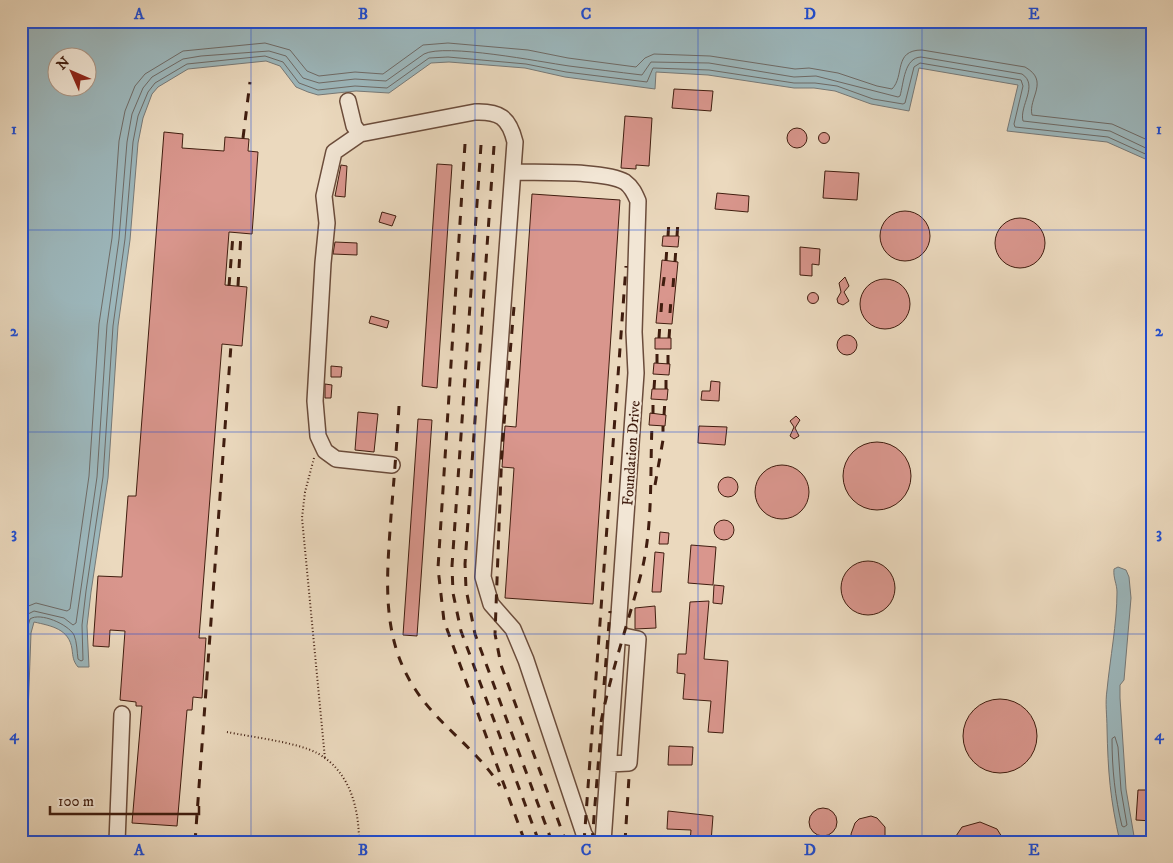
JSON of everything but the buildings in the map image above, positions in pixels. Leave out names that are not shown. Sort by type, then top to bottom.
[{"type":"street","points":[[348,101],[354,126],[360,134]]},
{"type":"street","points":[[392,465],[336,459],[325,451],[318,436],[315,401],[322,263],[327,223],[324,196],[334,152],[360,134],[475,112],[490,112],[499,115],[512,130],[515,142],[483,577],[491,604],[513,630],[526,660],[584,834],[589,842]]},
{"type":"street","name":"Foundation Drive","points":[[513,172],[611,176],[626,183],[633,190],[638,201],[634,332],[636,373],[603,842]]},
{"type":"street","points":[[609,764],[628,764],[638,638],[619,635]]},
{"type":"street","points":[[117,842],[122,714]]},
{"type":"path","points":[[320,442],[312,463],[302,518],[325,759]]},
{"type":"path","points":[[227,732],[301,748],[317,753],[325,759],[338,772],[356,802],[359,842]]},
{"type":"water","points":[[21,21],[1152,21],[1152,162],[1107,142],[1007,131],[1018,85],[919,68],[909,111],[871,104],[835,91],[794,88],[708,75],[656,72],[655,89],[565,77],[525,68],[449,62],[431,63],[389,93],[356,91],[318,95],[296,87],[280,66],[266,61],[188,69],[158,87],[152,94],[143,118],[138,143],[130,240],[118,326],[108,478],[87,626],[89,667],[78,667],[76,665],[70,642],[63,633],[53,627],[34,622],[31,633],[25,795],[21,806]]},
{"type":"water","points":[[1118,567],[1126,570],[1129,577],[1131,598],[1124,680],[1120,685],[1120,698],[1126,789],[1135,842],[1120,842],[1110,785],[1108,758],[1106,700],[1117,604],[1114,569]]},
{"type":"railway","points":[[243,138],[250,82]]},
{"type":"railway","points":[[465,144],[438,568],[444,621],[525,842]]},
{"type":"railway","points":[[481,145],[452,566],[453,593],[461,631],[539,842]]},
{"type":"railway","points":[[494,146],[465,564],[466,589],[475,634],[552,842]]},
{"type":"railway","points":[[668,236],[669,221]]},
{"type":"railway","points":[[677,236],[678,221]]},
{"type":"railway","points":[[238,286],[241,233]]},
{"type":"railway","points":[[229,286],[233,235]]},
{"type":"railway","points":[[666,261],[667,246]]},
{"type":"railway","points":[[675,262],[676,247]]},
{"type":"railway","points":[[584,842],[626,266]]},
{"type":"railway","points":[[663,286],[665,272]]},
{"type":"railway","points":[[673,287],[674,273]]},
{"type":"railway","points":[[661,312],[662,298]]},
{"type":"railway","points":[[670,313],[671,299]]},
{"type":"railway","points":[[514,307],[502,447],[495,634],[501,665],[566,842]]},
{"type":"railway","points":[[659,338],[660,323]]},
{"type":"railway","points":[[669,338],[670,324]]},
{"type":"railway","points":[[195,842],[231,345]]},
{"type":"railway","points":[[657,349],[657,363]]},
{"type":"railway","points":[[668,349],[668,364]]},
{"type":"railway","points":[[654,389],[655,374]]},
{"type":"railway","points":[[666,375],[666,389]]},
{"type":"railway","points":[[653,400],[653,414]]},
{"type":"railway","points":[[664,415],[665,400]]},
{"type":"railway","points":[[399,406],[388,561],[388,605],[396,648],[404,669],[415,689],[435,715],[480,760],[500,786]]},
{"type":"railway","points":[[601,722],[646,552],[652,425]]},
{"type":"railway","points":[[655,485],[663,440],[663,426]]},
{"type":"railway","points":[[604,685],[610,611]]},
{"type":"railway","points":[[592,842],[602,717]]},
{"type":"railway","points":[[625,842],[629,777]]}]
